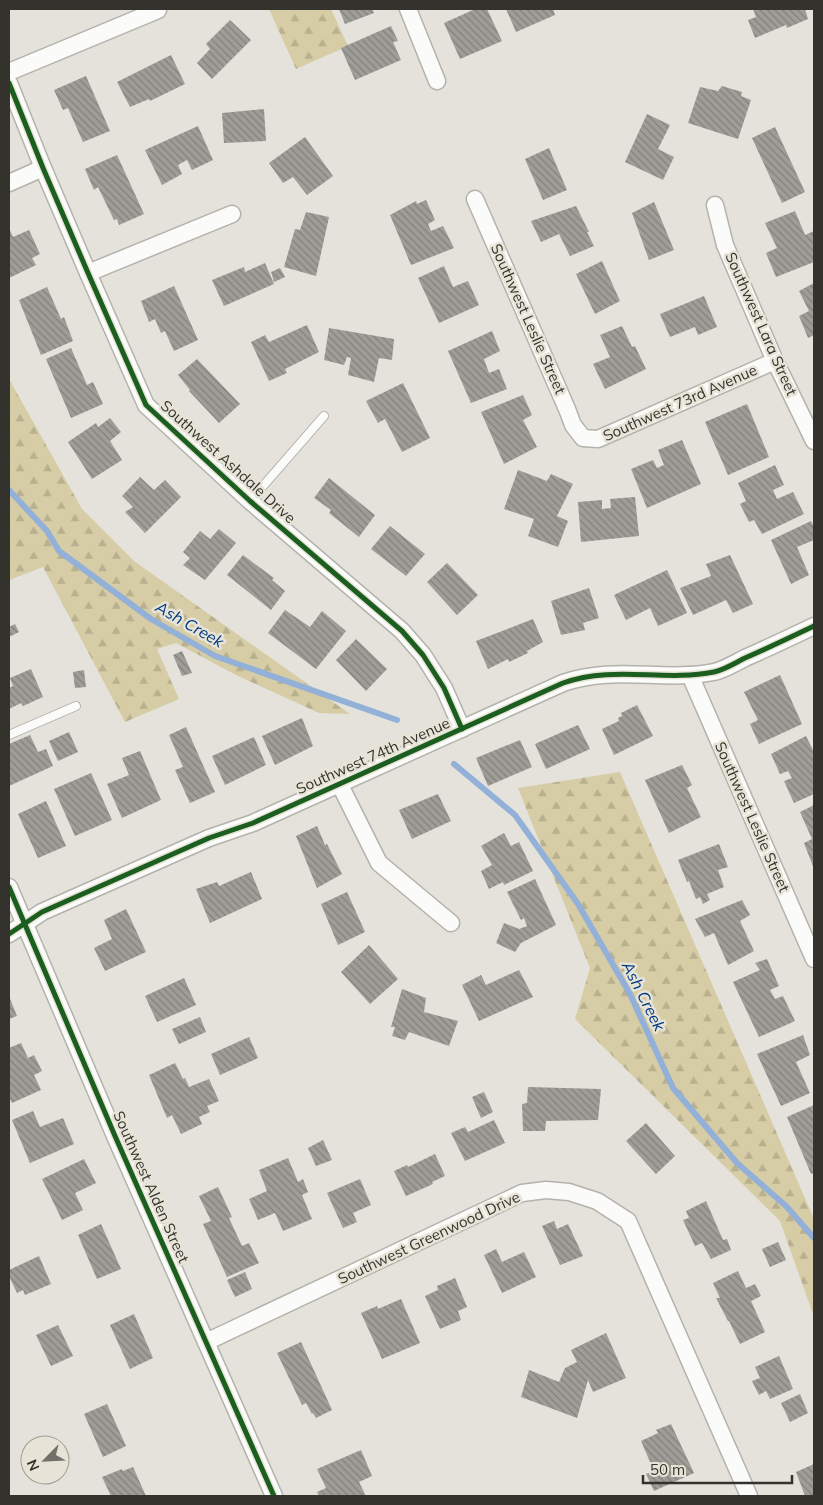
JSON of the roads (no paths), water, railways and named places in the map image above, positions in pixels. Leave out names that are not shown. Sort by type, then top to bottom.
[{"type":"street","points":[[408,9],[437,81]]},
{"type":"street","points":[[9,72],[158,10]]},
{"type":"street","name":"Southwest Ashdale Drive","points":[[9,83],[43,168],[146,405],[250,501],[402,631],[423,655],[444,688],[462,729]]},
{"type":"street","points":[[9,183],[43,168]]},
{"type":"street","name":"Southwest Leslie Street","points":[[476,198],[573,425],[583,438]]},
{"type":"street","name":"Southwest Lara Street","points":[[715,205],[725,245],[775,361],[814,441]]},
{"type":"street","points":[[88,273],[232,214]]},
{"type":"street","name":"Southwest 73rd Avenue","points":[[583,438],[598,440],[775,361]]},
{"type":"street","name":"Southwest 74th Avenue","points":[[9,934],[42,912],[200,842],[253,824],[563,683],[580,678],[614,674],[690,675],[716,672],[814,626]]},
{"type":"street","name":"Southwest Leslie Street","points":[[690,675],[814,959]]},
{"type":"street","points":[[340,785],[379,863],[451,923]]},
{"type":"street","name":"Southwest Alden Street","points":[[9,887],[274,1496]]},
{"type":"street","name":"Southwest Greenwood Drive","points":[[206,1342],[522,1193],[546,1190],[569,1192],[597,1201],[628,1221],[749,1496]]},
{"type":"lane","points":[[250,501],[324,416]]},
{"type":"lane","points":[[9,735],[76,706]]},
{"type":"waterway","name":"Ash Creek","points":[[9,490],[47,531],[59,551],[151,619],[215,656],[397,720]]},
{"type":"waterway","name":"Ash Creek","points":[[454,764],[515,815],[578,904],[630,994],[673,1088],[737,1163],[786,1206],[814,1238]]}]
